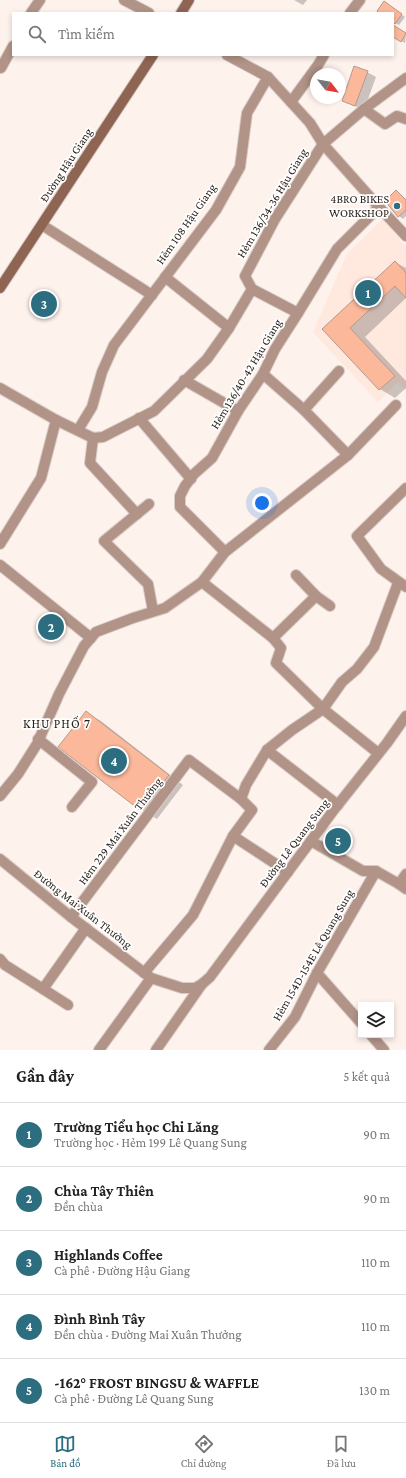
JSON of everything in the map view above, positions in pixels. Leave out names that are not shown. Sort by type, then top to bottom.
[{"type":"main road","points":[[182,12],[190,0]]},
{"type":"main road","name":"Đường Hậu Giang","points":[[0,288],[152,56]]},
{"type":"street","points":[[32,12],[40,0]]},
{"type":"street","points":[[124,0],[147,12]]},
{"type":"street","points":[[351,12],[360,0]]},
{"type":"street","points":[[1,68],[12,48]]},
{"type":"street","points":[[229,56],[268,78],[310,124],[323,144],[378,207],[406,236]]},
{"type":"street","points":[[291,102],[323,56]]},
{"type":"street","name":"Hẻm 108 Hậu Giang","points":[[78,430],[92,407],[102,372],[114,345],[216,210],[240,167],[247,112],[268,78]]},
{"type":"street","name":"Hẻm 136/34-36 Hậu Giang","points":[[252,289],[245,276],[275,219],[323,144],[364,109],[406,78]]},
{"type":"street","points":[[364,109],[385,124],[397,116],[406,119]]},
{"type":"street","name":"Hẻm 136/40-42 Hậu Giang","points":[[225,552],[180,507],[180,496],[191,479],[212,458],[238,411],[263,374],[275,349],[337,249],[378,207]]},
{"type":"street","points":[[42,225],[152,295]]},
{"type":"street","points":[[165,277],[229,328]]},
{"type":"street","points":[[0,388],[56,420],[93,438],[102,437],[154,411],[207,359],[229,328],[252,289],[298,313]]},
{"type":"street","points":[[304,410],[339,371]]},
{"type":"street","points":[[263,374],[304,410],[348,455]]},
{"type":"street","points":[[184,380],[238,411]]},
{"type":"street","points":[[0,796],[18,774],[38,740],[59,694],[84,646],[96,632],[165,608],[202,582],[225,552],[348,455],[396,405]]},
{"type":"street","points":[[138,418],[191,479]]},
{"type":"street","points":[[0,544],[41,478],[56,420]]},
{"type":"street","points":[[93,438],[90,463],[137,514]]},
{"type":"street","points":[[99,1050],[148,975],[193,915],[233,836],[252,810],[241,799],[246,785],[267,750],[292,730],[323,709],[342,682],[357,669],[374,647],[402,585],[381,569],[357,536],[406,488]]},
{"type":"street","points":[[149,504],[104,541],[148,584],[153,611]]},
{"type":"street","points":[[0,564],[91,638]]},
{"type":"street","points":[[296,575],[316,596],[330,606]]},
{"type":"street","points":[[202,582],[273,638],[281,648],[276,664],[323,709],[378,753]]},
{"type":"street","points":[[273,638],[316,596]]},
{"type":"street","name":"Đường Lê Quang Sung","points":[[156,1050],[202,984],[210,978],[218,968],[311,841],[406,716]]},
{"type":"street","points":[[38,740],[92,782],[72,807]]},
{"type":"street","points":[[267,750],[338,805]]},
{"type":"street","name":"Hẻm 229 Mai Xuân Thưởng","points":[[71,917],[189,760],[241,799]]},
{"type":"street","points":[[233,836],[288,872]]},
{"type":"street","points":[[311,841],[363,871],[376,871],[403,886],[406,874]]},
{"type":"street","name":"Đường Mai Xuân Thưởng","points":[[0,859],[71,917],[148,975]]},
{"type":"street","name":"Hẻm 154D-154E Lê Quang Sung","points":[[269,1050],[294,1017],[317,973],[376,871]]},
{"type":"street","points":[[43,989],[86,928]]},
{"type":"street","points":[[0,959],[5,965],[68,1005]]},
{"type":"street","points":[[317,973],[358,1020]]},
{"type":"street","points":[[148,975],[182,988],[194,988],[202,984]]},
{"type":"street","points":[[374,1038],[384,1050]]},
{"type":"shaded area","points":[[383,219],[406,247],[406,391],[398,382],[378,402],[313,332],[347,254]]},
{"type":"building","points":[[384,1],[402,14],[395,24],[394,12],[377,11]]},
{"type":"building","points":[[394,26],[406,33],[401,42],[394,38]]},
{"type":"building","points":[[354,66],[368,71],[355,106],[346,103],[346,89]]},
{"type":"building","name":"4BRO BIKES WORKSHOP","points":[[396,190],[406,200],[406,210],[398,217],[385,201]]},
{"type":"building","points":[[395,261],[406,273],[406,298],[395,286],[350,328],[395,376],[379,390],[322,329]]},
{"type":"building","points":[[86,711],[169,775],[141,811],[58,747]]},
{"type":"place","name":"4BRO BIKES WORKSHOP","points":[[397,206]]},
{"type":"place","name":"Trường Tiểu học Chi Lăng","points":[[368,293]]},
{"type":"place","name":"Highlands Coffee","points":[[44,304]]},
{"type":"place","name":"Chùa Tây Thiên","points":[[51,627]]},
{"type":"place","name":"Đình Bình Tây","points":[[114,761]]},
{"type":"place","name":"-162° FROST BINGSU & WAFFLE","points":[[338,841]]},
{"type":"district","name":"KHU PHỐ 7","points":[[57,723]]}]
